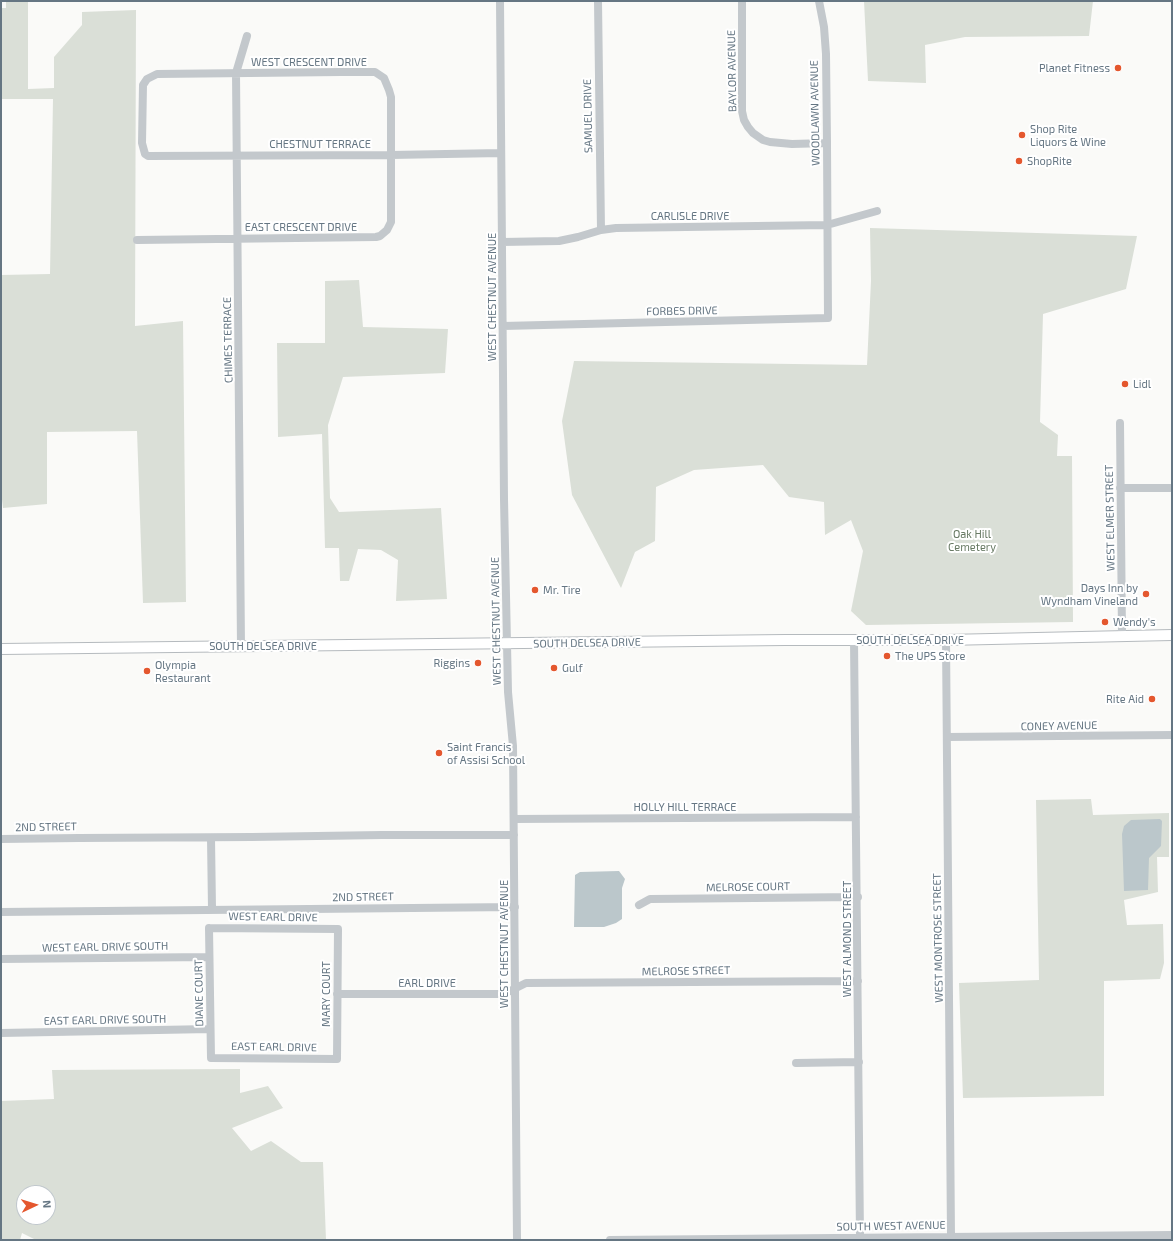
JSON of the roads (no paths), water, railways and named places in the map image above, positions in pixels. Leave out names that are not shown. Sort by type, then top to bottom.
[{"type":"main road","points":[[1158,635],[1172,640]]},
{"type":"main road","name":"SOUTH DELSEA DRIVE","points":[[1,649],[946,640],[1172,635]]},
{"type":"street","name":"WEST CHESTNUT AVENUE","points":[[500,1],[504,499],[508,692],[513,746],[517,1240]]},
{"type":"street","name":"SAMUEL DRIVE","points":[[598,1],[601,230]]},
{"type":"street","name":"BAYLOR AVENUE","points":[[742,1],[742,112],[744,120],[753,133],[763,140],[770,142],[792,144],[828,143]]},
{"type":"street","name":"WOODLAWN AVENUE","points":[[819,1],[825,40],[828,143],[827,285]]},
{"type":"street","name":"CHIMES TERRACE","points":[[241,646],[236,73],[247,36]]},
{"type":"street","name":"WEST CRESCENT DRIVE","points":[[143,148],[143,85],[147,79],[154,75],[178,73],[375,72],[384,78],[391,97],[391,155]]},
{"type":"street","name":"CHESTNUT TERRACE","points":[[143,148],[145,154],[148,156],[501,153]]},
{"type":"street","name":"EAST CRESCENT DRIVE","points":[[136,240],[368,238],[380,236],[387,230],[391,217],[391,155]]},
{"type":"street","name":"CARLISLE DRIVE","points":[[502,242],[559,241],[601,230],[616,228],[828,225],[877,211]]},
{"type":"street","name":"FORBES DRIVE","points":[[503,326],[828,318],[827,285]]},
{"type":"street","name":"WEST ELMER STREET","points":[[1120,423],[1122,636]]},
{"type":"street","points":[[1120,488],[1172,488]]},
{"type":"street","name":"WEST ALMOND STREET","points":[[854,640],[858,897],[860,1237]]},
{"type":"street","name":"WEST MONTROSE STREET","points":[[946,640],[951,1236]]},
{"type":"street","name":"CONEY AVENUE","points":[[947,737],[1172,735]]},
{"type":"street","name":"HOLLY HILL TERRACE","points":[[514,819],[856,817]]},
{"type":"street","name":"2ND STREET","points":[[1,839],[389,835],[514,836]]},
{"type":"street","points":[[211,838],[212,909]]},
{"type":"street","name":"MELROSE COURT","points":[[639,905],[650,899],[858,897]]},
{"type":"street","name":"2ND STREET","points":[[1,912],[515,907]]},
{"type":"street","name":"WEST EARL DRIVE","points":[[209,928],[338,929]]},
{"type":"street","name":"DIANE COURT","points":[[209,928],[211,1058]]},
{"type":"street","name":"MARY COURT","points":[[337,1059],[338,929]]},
{"type":"street","name":"WEST EARL DRIVE SOUTH","points":[[1,959],[209,957]]},
{"type":"street","name":"MELROSE STREET","points":[[515,988],[526,984],[858,981]]},
{"type":"street","name":"EARL DRIVE","points":[[337,994],[504,994],[515,988]]},
{"type":"street","name":"EAST EARL DRIVE SOUTH","points":[[1,1033],[210,1029]]},
{"type":"street","name":"EAST EARL DRIVE","points":[[211,1058],[337,1059]]},
{"type":"street","points":[[796,1063],[859,1062]]},
{"type":"street","name":"SOUTH WEST AVENUE","points":[[610,1240],[832,1239],[860,1237],[934,1238],[951,1236],[1036,1238],[1137,1237],[1172,1235]]},
{"type":"place","name":"Planet Fitness","points":[[1118,68]]},
{"type":"place","name":"Shop Rite Liquors & Wine","points":[[1022,135]]},
{"type":"place","name":"ShopRite","points":[[1019,161]]},
{"type":"place","name":"Lidl","points":[[1125,384]]},
{"type":"place","name":"Mr. Tire","points":[[535,590]]},
{"type":"place","name":"Days Inn by Wyndham Vineland","points":[[1146,594]]},
{"type":"place","name":"Wendy's","points":[[1105,622]]},
{"type":"place","name":"The UPS Store","points":[[887,656]]},
{"type":"place","name":"Riggins","points":[[478,663]]},
{"type":"place","name":"Gulf","points":[[554,668]]},
{"type":"place","name":"Olympia Restaurant","points":[[147,671]]},
{"type":"place","name":"Rite Aid","points":[[1152,699]]},
{"type":"place","name":"Saint Francis of Assisi School","points":[[439,753]]},
{"type":"park label","name":"Oak Hill Cemetery","points":[[972,540]]}]
